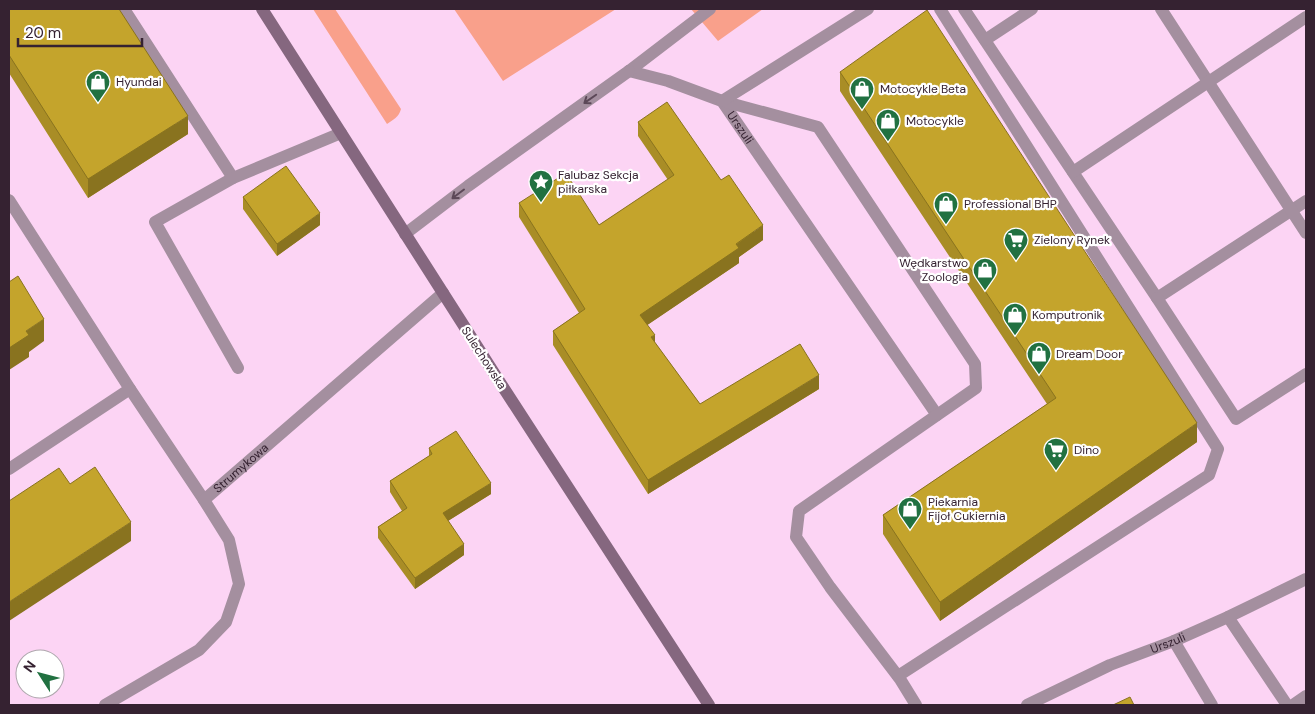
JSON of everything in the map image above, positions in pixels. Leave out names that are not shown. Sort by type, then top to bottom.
[{"type":"street","points":[[124,9],[233,178]]},
{"type":"street","name":"Sulechowska","points":[[262,9],[709,705]]},
{"type":"street","points":[[405,234],[468,186],[630,71],[710,9]]},
{"type":"street","points":[[722,101],[868,9]]},
{"type":"street","points":[[898,676],[1209,475],[1218,450],[940,9]]},
{"type":"street","points":[[964,9],[1236,419],[1306,374]]},
{"type":"street","points":[[985,40],[1032,9]]},
{"type":"street","points":[[1161,9],[1306,234]]},
{"type":"street","points":[[1073,172],[1306,17]]},
{"type":"street","name":"Urszuli","points":[[630,71],[668,81],[722,101],[937,415]]},
{"type":"street","points":[[722,101],[818,127],[975,364],[976,388],[799,511],[796,537],[830,587],[898,676],[916,705]]},
{"type":"street","points":[[238,368],[156,222],[233,178],[341,133]]},
{"type":"street","points":[[9,200],[130,389],[204,500]]},
{"type":"street","points":[[1157,298],[1306,201]]},
{"type":"street","name":"Strumykowa","points":[[105,705],[199,650],[226,622],[239,584],[229,540],[204,500],[443,293]]},
{"type":"street","points":[[9,469],[130,389]]},
{"type":"street","name":"Urszuli","points":[[1028,705],[1110,665],[1174,641],[1306,579]]},
{"type":"street","points":[[1228,617],[1287,705]]},
{"type":"street","points":[[1174,641],[1212,705]]},
{"type":"street","points":[[1292,705],[1306,696]]},
{"type":"shaded area","points":[[313,9],[335,9],[401,109],[394,120],[387,124]]},
{"type":"shaded area","points":[[454,9],[616,9],[503,81]]},
{"type":"shaded area","points":[[691,9],[763,9],[718,41]]},
{"type":"building","name":"Hyundai","points":[[9,9],[119,9],[188,116],[88,179],[9,55]]},
{"type":"building","name":"Zielony Rynek","points":[[927,10],[1197,423],[940,602],[883,515],[1056,398],[840,72]]},
{"type":"building","points":[[667,102],[721,180],[729,175],[763,225],[736,244],[739,248],[640,315],[655,335],[651,337],[700,404],[800,344],[819,375],[648,480],[553,331],[585,309],[519,203],[566,173],[599,225],[674,175],[638,122]]},
{"type":"building","points":[[286,166],[320,213],[277,244],[243,197]]},
{"type":"building","points":[[18,276],[44,319],[26,331],[29,335],[9,348],[9,282]]},
{"type":"building","points":[[456,431],[491,483],[443,513],[464,544],[415,578],[378,527],[407,508],[390,481],[432,454],[429,448]]},
{"type":"building","points":[[95,467],[131,522],[9,602],[9,501],[59,468],[70,484]]},
{"type":"building","points":[[1130,697],[1134,705],[1113,705]]},
{"type":"place","name":"Hyundai","points":[[98,103]]},
{"type":"place","name":"Motocykle Beta","points":[[862,110]]},
{"type":"place","name":"Motocykle","points":[[888,142]]},
{"type":"place","name":"Falubaz Sekcja piłkarska","points":[[541,203]]},
{"type":"place","name":"Professional BHP","points":[[946,225]]},
{"type":"place","name":"Zielony Rynek","points":[[1016,261]]},
{"type":"place","name":"Wędkarstwo Zoologia","points":[[985,291]]},
{"type":"place","name":"Komputronik","points":[[1015,336]]},
{"type":"place","name":"Dream Door","points":[[1039,375]]},
{"type":"place","name":"Dino","points":[[1056,471]]},
{"type":"place","name":"Piekarnia Fijoł Cukiernia","points":[[910,530]]}]
